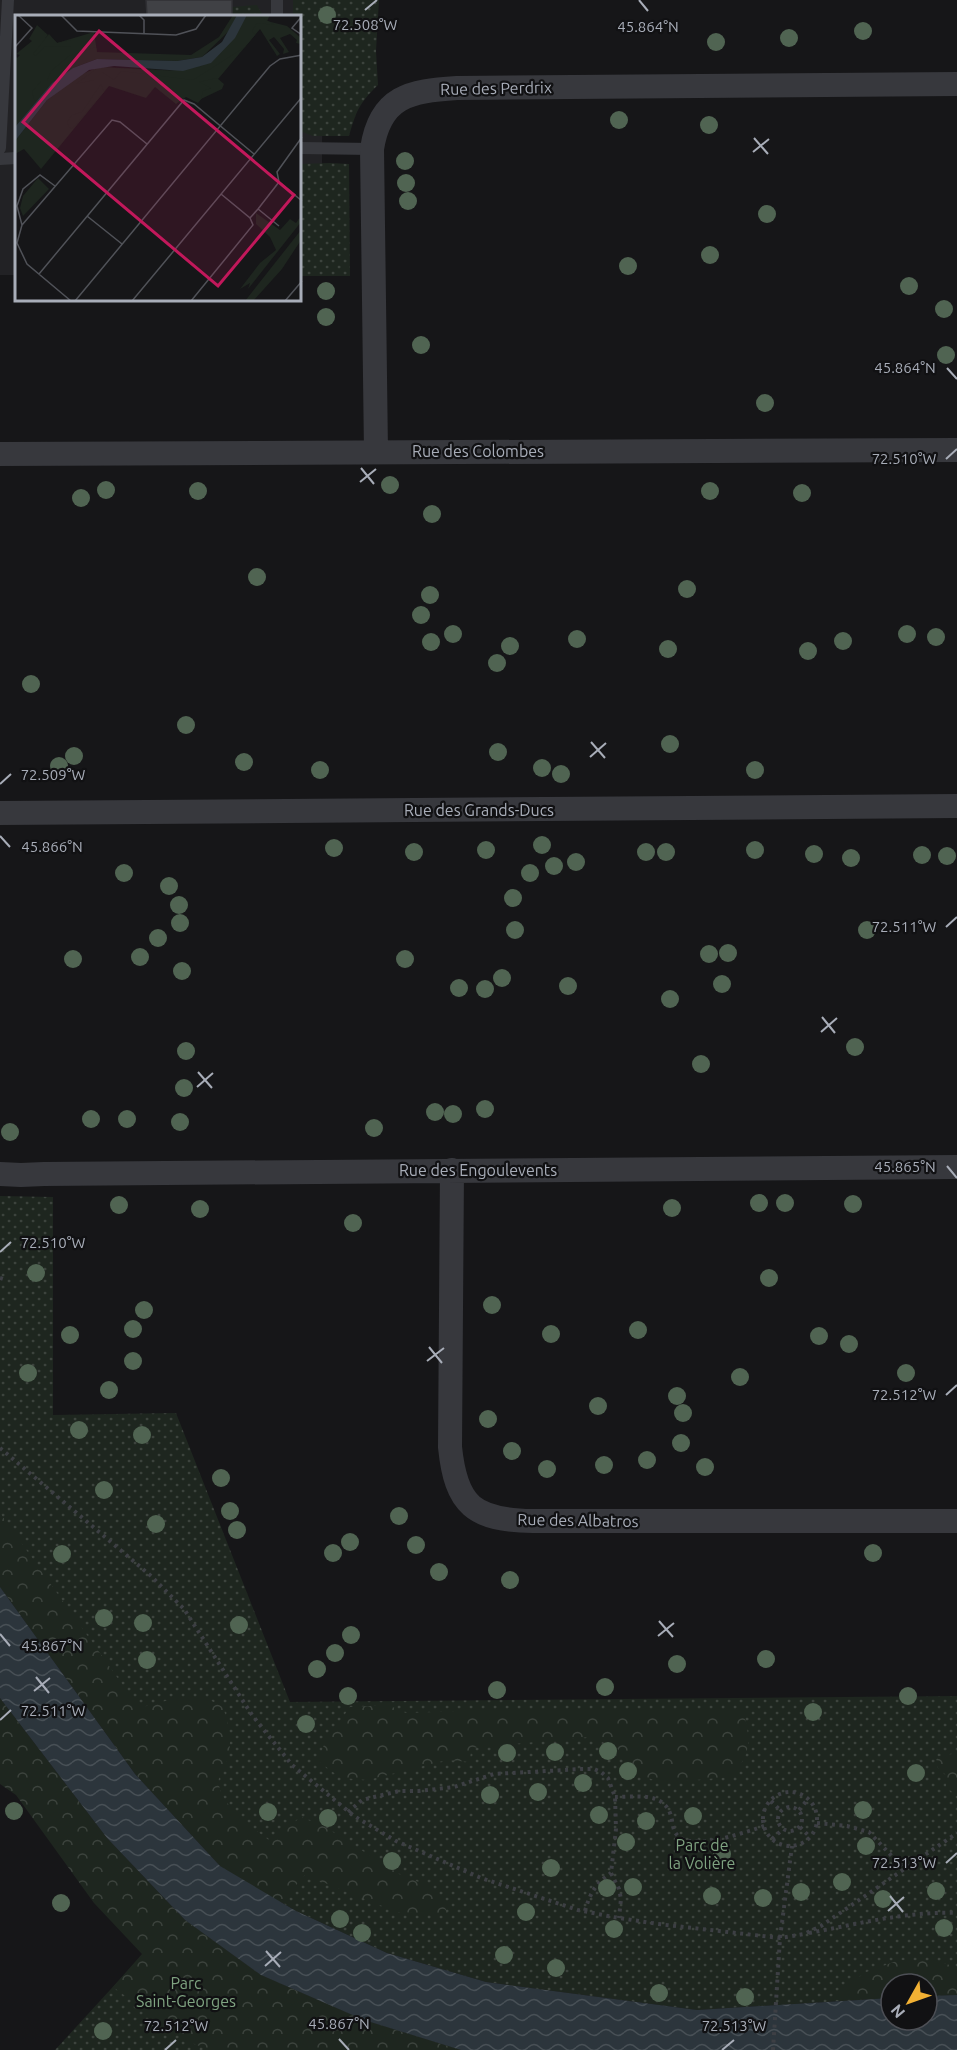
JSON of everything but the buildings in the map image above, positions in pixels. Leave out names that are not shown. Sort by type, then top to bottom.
[{"type":"street","name":"Rue des Perdrix","points":[[376,452],[372,148],[381,118],[390,106],[402,98],[416,92],[434,89],[469,87],[957,84]]},
{"type":"street","name":"Rue des Colombes","points":[[0,454],[957,450]]},
{"type":"street","name":"Rue des Grands-Ducs","points":[[0,813],[957,806]]},
{"type":"street","name":"Rue des Engoulevents","points":[[0,1174],[957,1167]]},
{"type":"street","name":"Rue des Albatros","points":[[452,1170],[450,1447],[452,1468],[459,1488],[468,1504],[482,1514],[516,1521],[957,1521]]},
{"type":"lane","points":[[0,148],[8,0]]},
{"type":"lane","points":[[302,148],[372,148]]},
{"type":"lane","points":[[0,159],[15,158]]},
{"type":"path","points":[[0,1278],[6,1280]]},
{"type":"path","points":[[0,1448],[151,1576],[184,1609],[252,1715],[292,1765],[348,1812],[396,1841],[481,1878],[585,1911],[619,1918],[780,1938],[892,1918],[957,1913]]},
{"type":"path","points":[[348,1812],[362,1800],[388,1793],[454,1787],[494,1774],[594,1769],[608,1778],[615,1797],[616,1829],[611,1873],[620,1889],[619,1918]]},
{"type":"path","points":[[793,1792],[808,1799],[816,1814],[816,1823],[810,1837],[801,1844],[783,1845],[772,1839],[764,1826],[765,1809],[770,1801],[784,1793],[793,1792]]},
{"type":"path","points":[[615,1797],[648,1797],[659,1800],[667,1806],[674,1830],[680,1837],[687,1840],[700,1841],[738,1835],[764,1826]]},
{"type":"path","points":[[799,1810],[808,1799]]},
{"type":"path","points":[[770,1801],[781,1811]]},
{"type":"path","points":[[791,1807],[799,1810],[802,1818],[800,1827],[790,1831],[783,1829],[778,1819],[781,1811],[791,1807]]},
{"type":"path","points":[[816,1823],[854,1827],[869,1832],[904,1869]]},
{"type":"path","points":[[800,1827],[810,1837]]},
{"type":"path","points":[[772,1839],[783,1829]]},
{"type":"path","points":[[804,1934],[821,1926],[957,1833]]},
{"type":"path","points":[[772,2050],[780,1938],[792,1846]]},
{"type":"path","points":[[585,1911],[592,1890],[600,1880],[611,1873]]},
{"type":"shaded area","points":[[0,0],[323,0],[322,163],[302,266],[302,15],[15,15],[15,275],[0,275]]},
{"type":"green space","points":[[293,0],[379,0],[376,51],[378,85],[359,108],[349,136],[313,136],[302,132],[302,15],[293,15]]},
{"type":"green space","points":[[257,5],[262,15],[232,15],[232,7]]},
{"type":"green space","points":[[302,164],[349,164],[350,276],[302,276]]},
{"type":"green space","name":"Parc de la Volière","points":[[0,1196],[53,1197],[53,1415],[176,1413],[290,1702],[957,1696],[957,1995],[939,1996],[939,1972],[879,1972],[879,1999],[697,2010],[486,1982],[387,1953],[296,1911],[220,1866],[0,1587]]},
{"type":"green space","points":[[0,1513],[139,1708],[180,1697],[204,1697],[223,1707],[230,1747],[227,1761],[219,1778],[219,1787],[229,1805],[245,1822],[270,1841],[301,1817],[325,1827],[399,1874],[426,1885],[443,1904],[449,1915],[397,1912],[305,1875],[280,1903],[220,1866],[135,1774],[0,1587]]},
{"type":"green space","points":[[0,1698],[107,1838],[185,1920],[261,1975],[364,2020],[461,2050],[209,2050],[187,2041],[113,1987],[142,1954],[94,1903],[16,1795],[0,1784]]},
{"type":"green space","points":[[388,1705],[406,1713],[494,1710],[743,1711],[748,1747],[742,1761],[730,1777],[662,1783],[640,1775],[617,1748],[590,1737],[471,1748],[470,1762],[447,1760],[368,1780],[341,1778],[318,1761],[325,1742],[350,1707]]},
{"type":"green space","points":[[957,1753],[957,1796],[946,1787],[947,1776],[938,1768],[936,1757]]},
{"type":"green space","name":"Parc Saint-Georges","points":[[185,1920],[261,1975],[364,2020],[461,2050],[55,2050],[143,1954]]},
{"type":"green space","points":[[899,1960],[935,1961],[957,1967],[957,1995],[939,1996],[939,1972],[879,1972],[879,1998],[832,2000],[864,1973]]},
{"type":"water","points":[[0,1587],[135,1774],[220,1866],[296,1911],[387,1953],[486,1982],[697,2010],[879,1999],[879,2032],[939,2032],[939,1996],[957,1995],[957,2050],[461,2050],[364,2020],[261,1975],[185,1920],[107,1838],[0,1698]]}]
